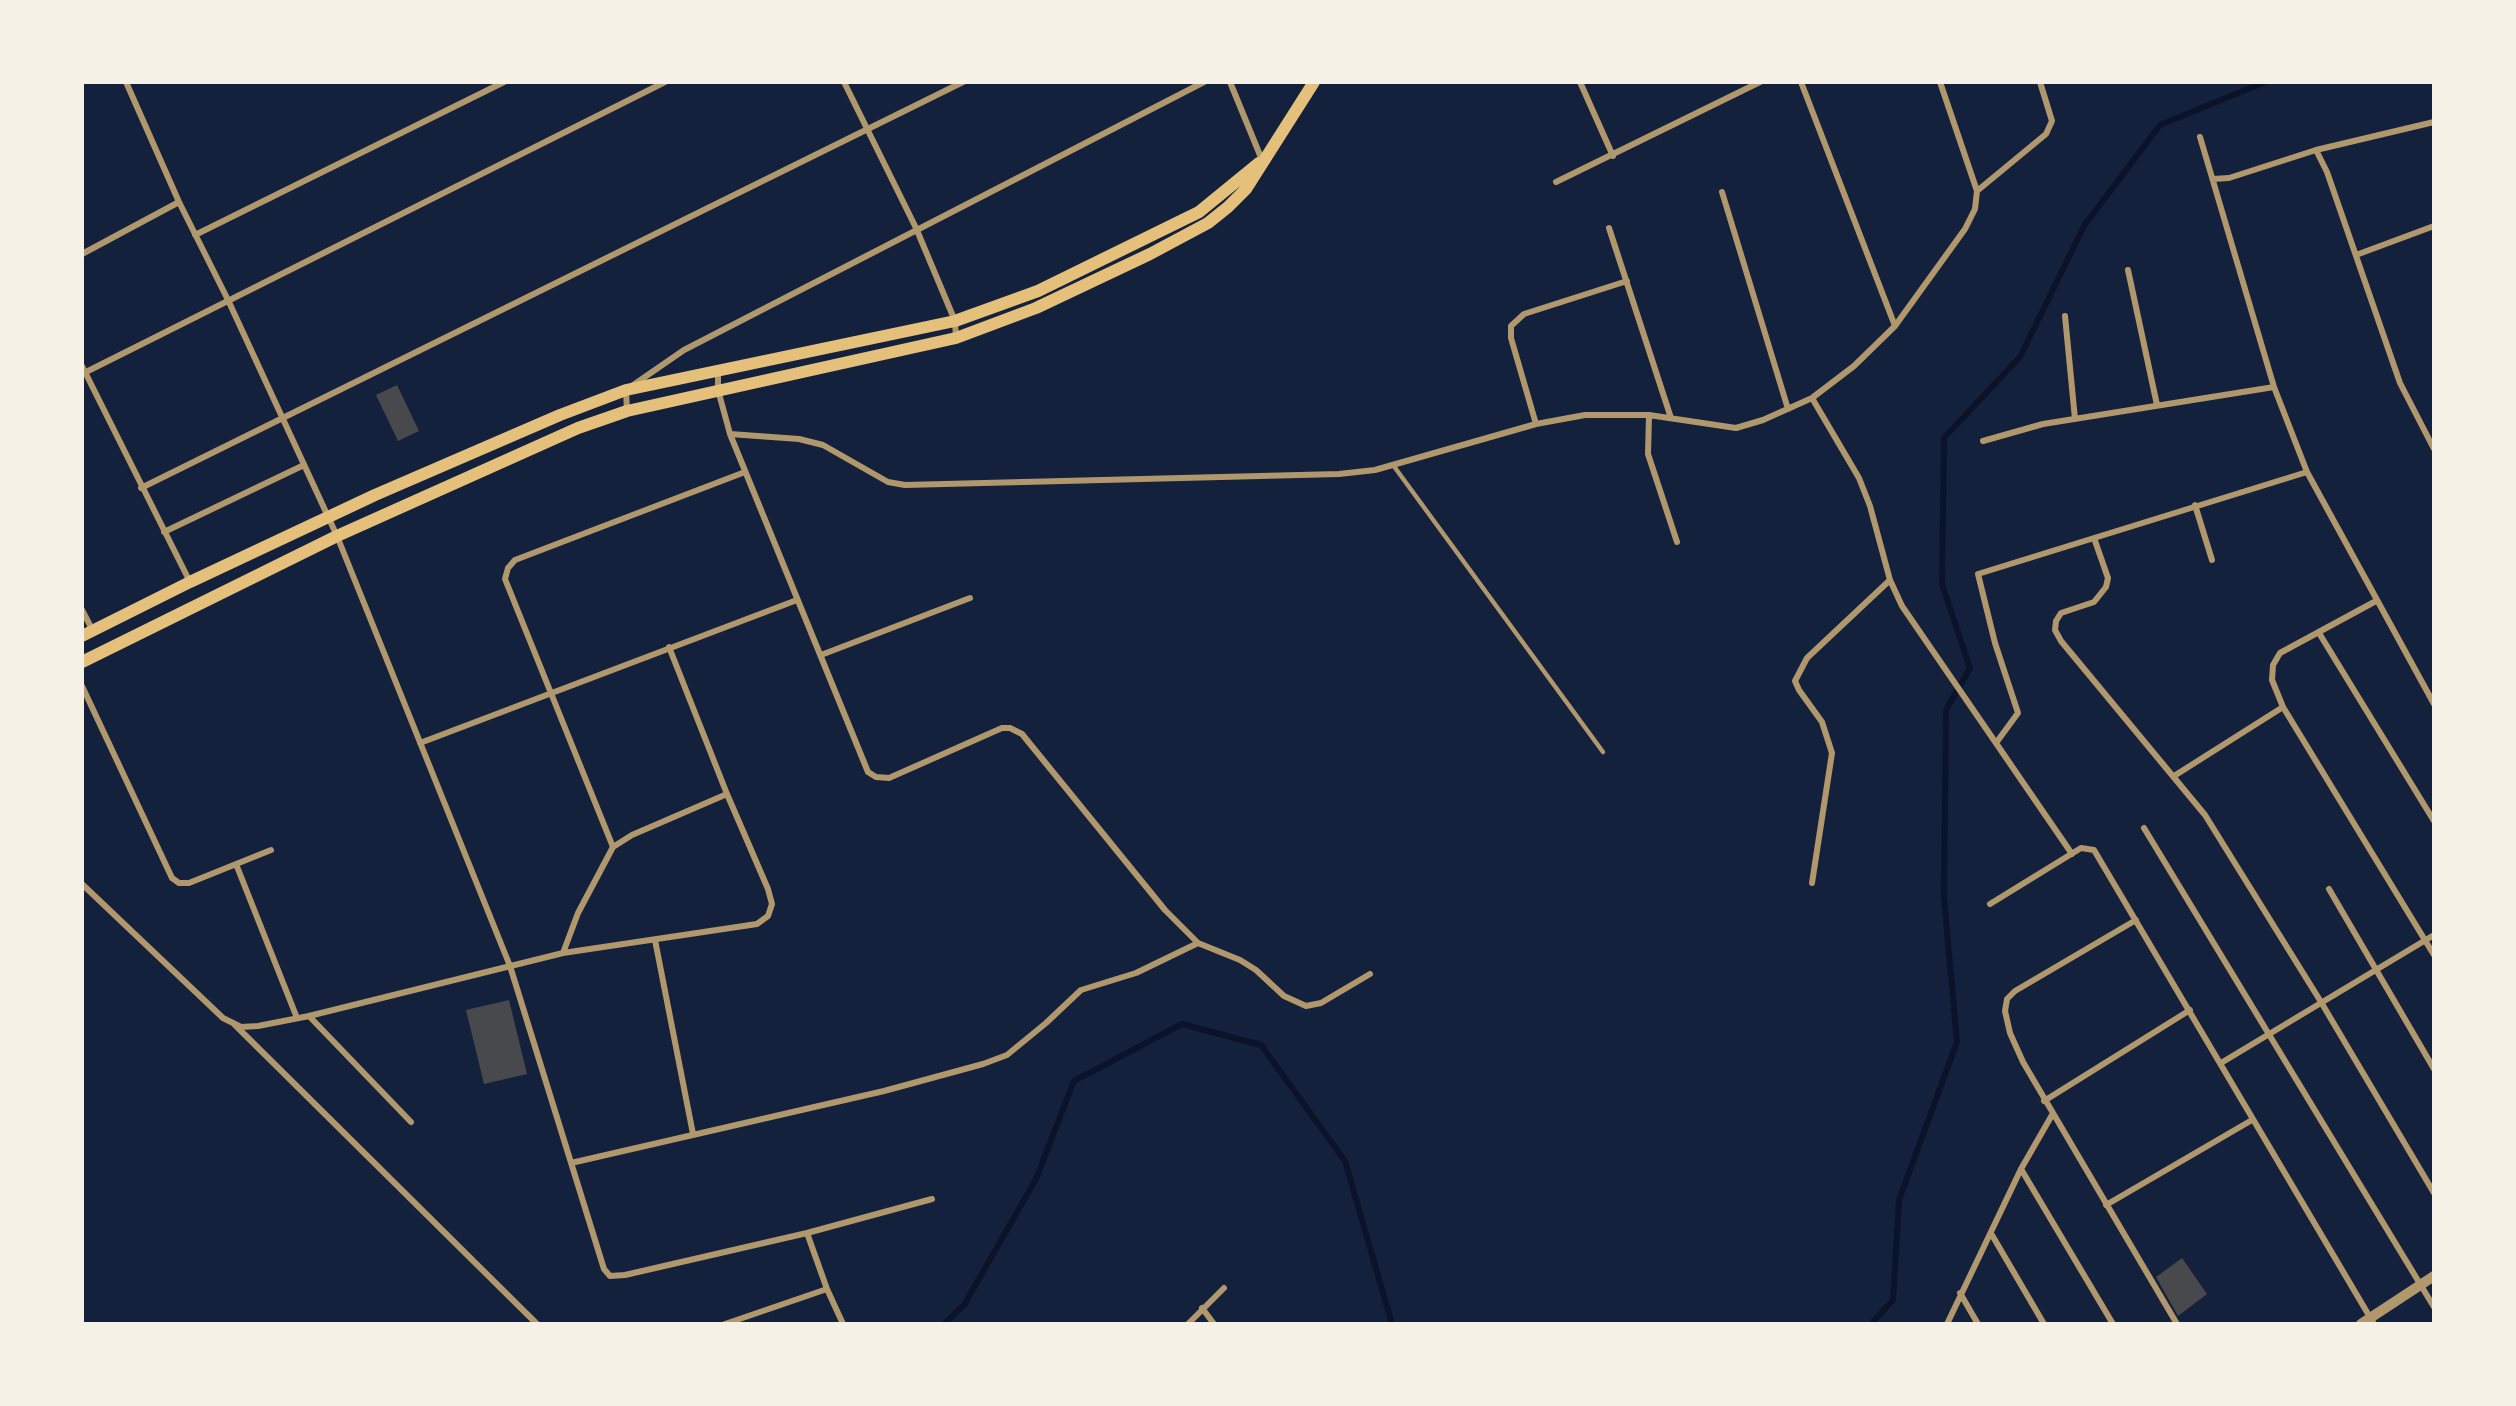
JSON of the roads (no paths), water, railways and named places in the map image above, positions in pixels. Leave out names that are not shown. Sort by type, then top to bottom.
[{"type":"main road","points":[[82,662],[337,536],[578,428],[627,411],[956,338],[1036,308],[1208,223],[1246,189],[1262,160],[1314,82]]},
{"type":"main road","points":[[88,633],[190,582],[328,518],[560,415],[626,390],[955,321],[1038,291],[1199,212],[1262,160]]},
{"type":"street","points":[[126,82],[179,202],[228,300],[337,536],[510,966],[597,1254],[604,1269],[610,1276],[625,1275],[807,1233],[932,1199]]},
{"type":"street","points":[[195,235],[504,82]]},
{"type":"street","points":[[190,582],[84,370],[665,82]]},
{"type":"street","points":[[844,82],[916,228],[955,321],[956,338]]},
{"type":"street","points":[[141,488],[963,82]]},
{"type":"street","points":[[627,411],[626,390],[684,350],[916,228],[1204,82]]},
{"type":"street","points":[[1230,82],[1262,160]]},
{"type":"street","points":[[1580,82],[1613,156]]},
{"type":"street","points":[[1556,182],[1760,82]]},
{"type":"street","points":[[1801,82],[1895,327]]},
{"type":"street","points":[[730,434],[799,438],[823,445],[888,482],[906,485],[1339,474],[1393,465],[1536,423],[1584,415],[1649,415],[1736,428],[1812,398],[1854,366],[1895,327],[1965,229],[1975,209],[1977,191],[1940,82]]},
{"type":"street","points":[[1977,191],[2046,134],[2052,121],[2040,82]]},
{"type":"street","points":[[2213,179],[2229,178],[2316,150],[2433,122]]},
{"type":"street","points":[[2200,137],[2274,387],[2307,472],[2433,704]]},
{"type":"street","points":[[2316,150],[2327,172],[2400,383],[2433,449]]},
{"type":"street","points":[[1722,192],[1788,409]]},
{"type":"street","points":[[82,254],[179,202]]},
{"type":"street","points":[[2356,255],[2433,226]]},
{"type":"street","points":[[1609,228],[1671,418]]},
{"type":"street","points":[[2128,270],[2157,405]]},
{"type":"street","points":[[1536,423],[1511,338],[1511,326],[1524,314],[1627,281]]},
{"type":"street","points":[[2065,316],[2075,419]]},
{"type":"street","points":[[718,371],[718,390],[730,434],[868,772],[876,777],[889,778],[1002,728],[1010,728],[1022,734],[1184,933],[1198,943],[1240,960],[1256,970],[1284,996],[1305,1006],[1321,1003],[1370,974]]},
{"type":"street","points":[[1983,441],[2022,428],[2274,387]]},
{"type":"street","points":[[1812,398],[1863,488],[1890,580],[1902,606],[2072,854]]},
{"type":"street","points":[[1649,415],[1648,454],[1677,542]]},
{"type":"street","points":[[164,532],[304,465]]},
{"type":"street","points":[[613,847],[505,579],[508,568],[515,560],[745,472]]},
{"type":"street","points":[[1996,743],[2018,713],[1995,643],[1978,574],[2307,472]]},
{"type":"street","points":[[2195,506],[2212,560]]},
{"type":"street","points":[[2094,538],[2108,578],[2106,587],[2094,602],[2061,613],[2056,621],[2055,630],[2068,650],[2205,815],[2321,1002],[2433,1193]]},
{"type":"street","points":[[1812,883],[1832,753],[1822,722],[1798,690],[1795,681],[1807,658],[1890,580]]},
{"type":"street","points":[[821,655],[970,598]]},
{"type":"street","points":[[420,743],[797,600]]},
{"type":"street","points":[[2376,601],[2280,653],[2273,665],[2272,680],[2283,707],[2433,955]]},
{"type":"street","points":[[82,610],[88,633]]},
{"type":"street","points":[[2319,633],[2433,820]]},
{"type":"street","points":[[82,884],[223,1018],[241,1027],[309,1016],[563,953],[757,924],[768,916],[772,904],[768,889],[727,794],[669,647]]},
{"type":"street","points":[[82,686],[171,878],[179,883],[189,883],[271,850]]},
{"type":"street","points":[[2174,776],[2283,707]]},
{"type":"street","points":[[563,953],[578,913],[613,847],[632,835],[727,794]]},
{"type":"street","points":[[2144,828],[2433,1308]]},
{"type":"street","points":[[1990,903],[2081,848],[2094,850],[2373,1321]]},
{"type":"street","points":[[236,864],[297,1018]]},
{"type":"street","points":[[2329,889],[2433,1069]]},
{"type":"street","points":[[2136,920],[2015,991],[2007,999],[2005,1011],[2010,1033],[2044,1101],[2177,1323]]},
{"type":"street","points":[[2221,1063],[2433,934]]},
{"type":"street","points":[[655,940],[693,1134]]},
{"type":"street","points":[[571,1162],[884,1091],[983,1064],[1006,1055],[1046,1023],[1081,990],[1136,973],[1198,943]]},
{"type":"street","points":[[2044,1101],[2190,1010]]},
{"type":"street","points":[[309,1016],[411,1122]]},
{"type":"street","points":[[232,1023],[537,1323]]},
{"type":"street","points":[[1947,1323],[1960,1293],[1992,1236],[2021,1169],[2052,1114]]},
{"type":"street","points":[[2106,1205],[2252,1120]]},
{"type":"street","points":[[2021,1169],[2113,1323]]},
{"type":"street","points":[[807,1233],[827,1289],[843,1323]]},
{"type":"street","points":[[1992,1236],[2044,1323]]},
{"type":"street","points":[[2361,1323],[2373,1321],[2433,1276]]},
{"type":"street","points":[[1188,1323],[1224,1288]]},
{"type":"street","points":[[725,1323],[827,1289]]},
{"type":"street","points":[[1960,1293],[1978,1323]]},
{"type":"street","points":[[1202,1308],[1214,1323]]},
{"type":"lane","points":[[1393,465],[1603,752]]},
{"type":"waterway","points":[[1871,1324],[1893,1300],[1899,1200],[1957,1042],[1944,898],[1946,710],[1970,668],[1942,584],[1944,438],[2020,357],[2084,226],[2160,125],[2265,82]]},
{"type":"waterway","points":[[944,1324],[964,1305],[1036,1179],[1074,1081],[1182,1024],[1261,1045],[1345,1161],[1392,1324]]}]
